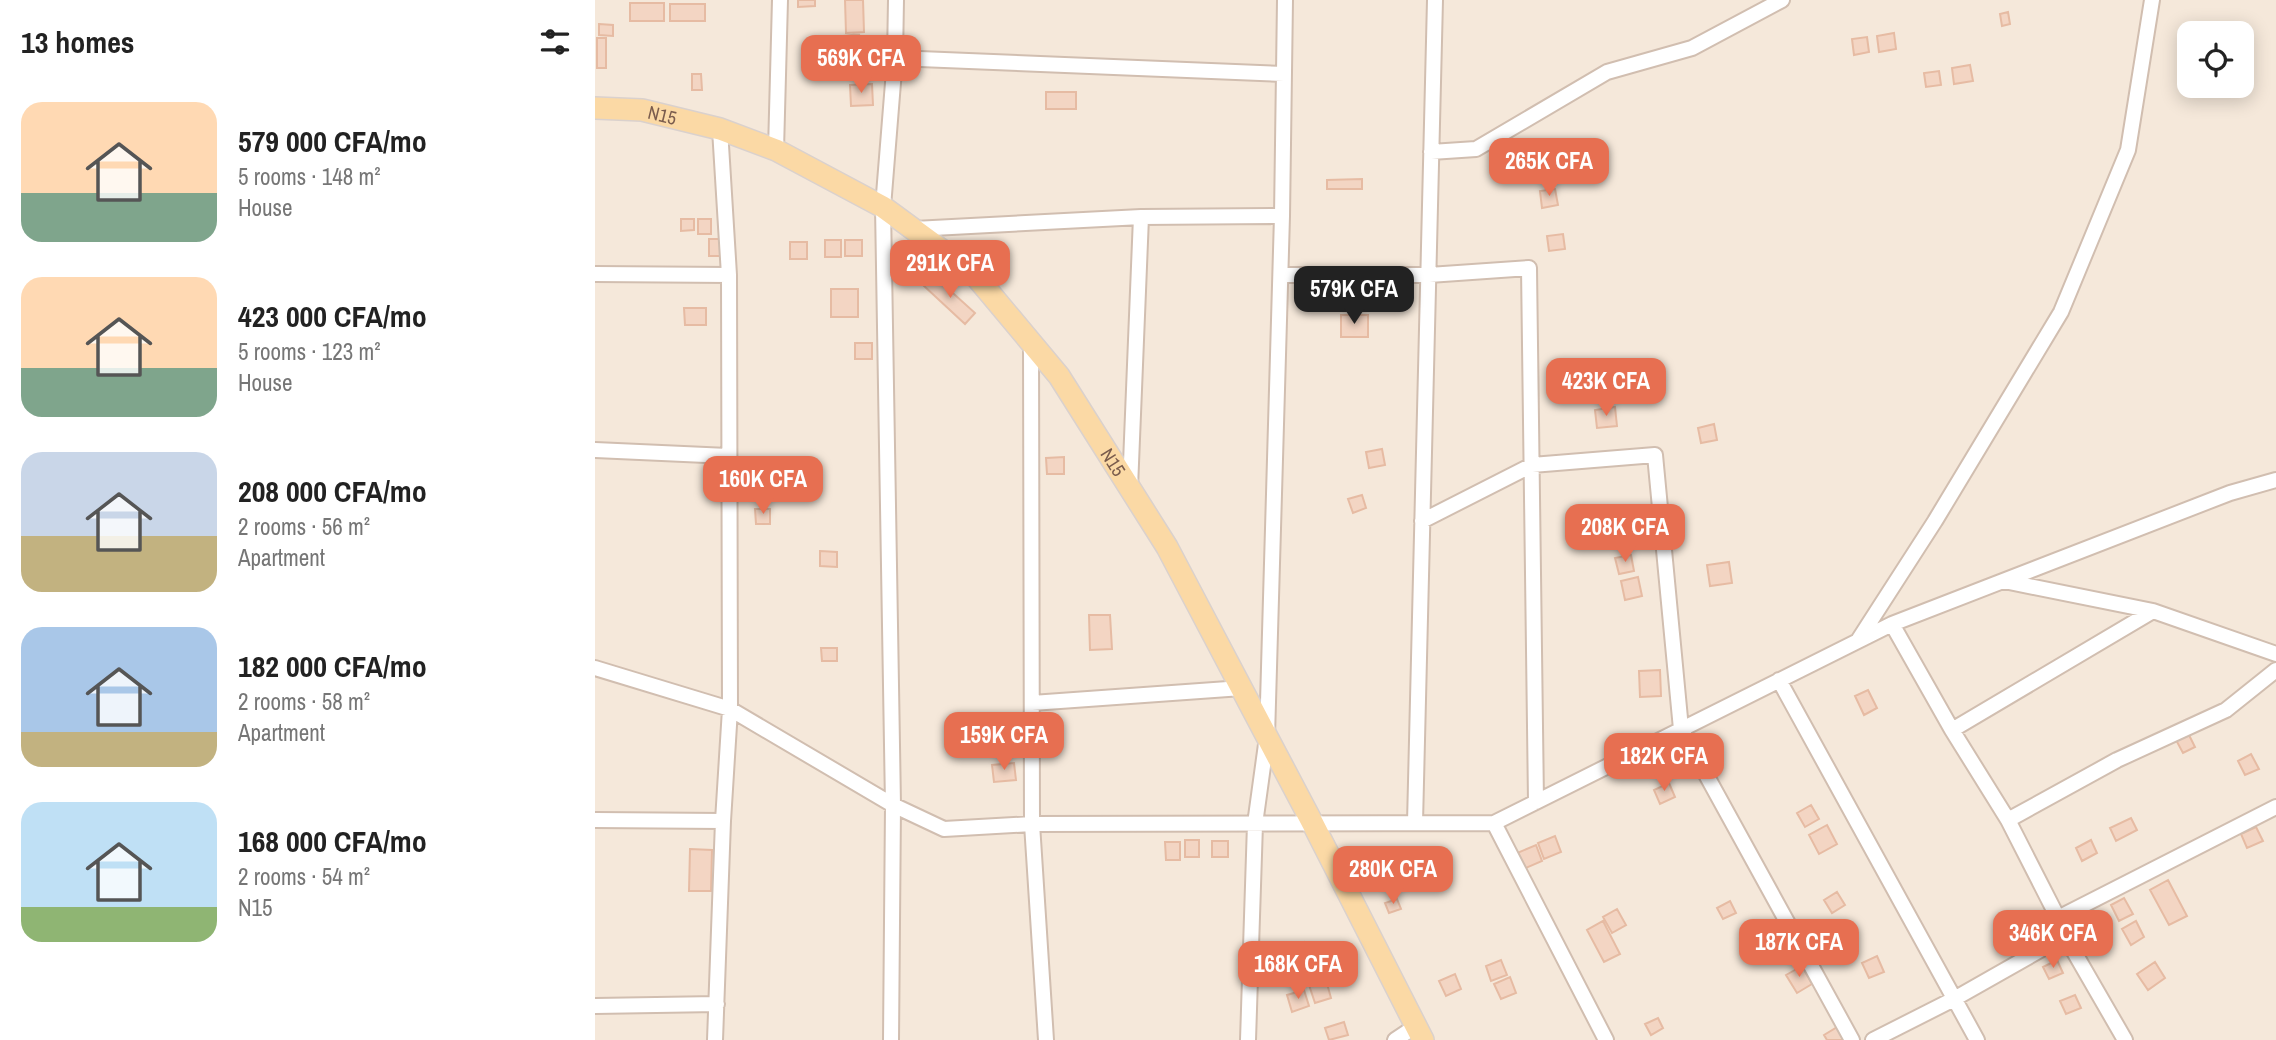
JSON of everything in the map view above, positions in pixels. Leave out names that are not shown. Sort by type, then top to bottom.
[{"type":"main road","name":"N15","points":[[595,108],[642,110],[720,129],[776,150],[883,207],[973,273],[1059,376],[1167,547],[1420,1033]]},
{"type":"street","points":[[776,150],[781,0]]},
{"type":"street","points":[[891,1040],[893,805],[883,207],[897,0]]},
{"type":"street","points":[[1248,1040],[1255,824],[1267,737],[1281,275],[1285,0]]},
{"type":"street","points":[[1415,823],[1435,0]]},
{"type":"street","points":[[1431,152],[1476,149],[1608,72],[1692,48],[1782,0]]},
{"type":"street","points":[[1859,640],[1935,521],[2061,312],[2128,150],[2153,0]]},
{"type":"street","points":[[895,58],[1284,74]]},
{"type":"street","points":[[715,1040],[730,709],[729,275],[720,129]]},
{"type":"street","points":[[914,229],[1141,217],[1282,216]]},
{"type":"street","points":[[1130,489],[1141,217]]},
{"type":"street","points":[[1281,275],[1429,275],[1529,268],[1536,802]]},
{"type":"street","points":[[595,274],[729,275]]},
{"type":"street","points":[[1031,343],[1032,824],[1046,1040]]},
{"type":"street","points":[[595,450],[728,456]]},
{"type":"street","points":[[1422,521],[1532,465],[1655,455],[1681,729],[1852,1040]]},
{"type":"street","points":[[595,668],[730,709],[893,805],[944,829],[1032,824],[1494,822],[1892,624],[2230,493],[2276,480]]},
{"type":"street","points":[[2003,581],[2153,611],[2276,654]]},
{"type":"street","points":[[1952,730],[2153,611]]},
{"type":"street","points":[[1892,624],[1952,730],[2008,820],[2059,918],[2065,936],[2125,1040]]},
{"type":"street","points":[[2008,820],[2117,760],[2226,710],[2276,670]]},
{"type":"street","points":[[1779,680],[1977,1040]]},
{"type":"street","points":[[1032,703],[1242,688]]},
{"type":"street","points":[[2059,918],[2276,807]]},
{"type":"street","points":[[595,820],[723,821]]},
{"type":"street","points":[[1494,822],[1606,1040]]},
{"type":"street","points":[[1873,1040],[1954,999],[2065,936]]},
{"type":"street","points":[[595,1006],[717,1004]]},
{"type":"street","points":[[1395,1040],[1420,1033]]},
{"type":"shaded area","points":[[595,0],[2276,0],[2276,1040],[595,1040]]},
{"type":"building","points":[[798,0],[815,0],[815,6],[798,7]]},
{"type":"building","points":[[845,0],[863,0],[864,32],[846,33]]},
{"type":"building","points":[[630,3],[664,3],[664,21],[630,21]]},
{"type":"building","points":[[670,4],[705,4],[705,21],[670,21]]},
{"type":"building","points":[[2008,12],[2010,24],[2002,26],[2000,14]]},
{"type":"building","points":[[599,24],[613,25],[613,36],[599,35]]},
{"type":"building","points":[[1894,33],[1896,49],[1879,52],[1877,36]]},
{"type":"building","points":[[859,34],[861,48],[844,51],[842,36]]},
{"type":"building","points":[[1867,37],[1869,52],[1854,55],[1852,39]]},
{"type":"building","points":[[597,38],[606,38],[606,68],[597,68]]},
{"type":"building","points":[[1970,65],[1973,81],[1954,84],[1952,68]]},
{"type":"building","points":[[1939,71],[1941,85],[1926,87],[1924,73]]},
{"type":"building","points":[[692,74],[701,74],[702,90],[692,90]]},
{"type":"building","points":[[872,84],[873,105],[851,106],[850,85]]},
{"type":"building","points":[[1046,92],[1076,92],[1076,109],[1046,109]]},
{"type":"building","points":[[1362,179],[1362,189],[1327,189],[1327,180]]},
{"type":"building","points":[[1555,189],[1558,205],[1542,208],[1540,191]]},
{"type":"building","points":[[681,219],[694,219],[694,230],[681,231]]},
{"type":"building","points":[[698,219],[711,219],[711,234],[698,234]]},
{"type":"building","points":[[1563,234],[1565,249],[1549,251],[1547,236]]},
{"type":"building","points":[[709,239],[724,239],[723,256],[709,256]]},
{"type":"building","points":[[825,240],[841,240],[841,257],[825,257]]},
{"type":"building","points":[[845,240],[862,240],[862,256],[845,256]]},
{"type":"building","points":[[790,242],[807,242],[807,259],[790,259]]},
{"type":"building","points":[[934,276],[975,313],[965,324],[924,286]]},
{"type":"building","points":[[831,289],[858,289],[858,317],[831,317]]},
{"type":"building","points":[[1325,292],[1338,293],[1337,308],[1324,307]]},
{"type":"building","points":[[684,308],[706,308],[706,325],[685,325]]},
{"type":"building","points":[[1341,315],[1368,315],[1368,337],[1341,337]]},
{"type":"building","points":[[855,343],[872,343],[872,359],[855,359]]},
{"type":"building","points":[[1615,407],[1617,426],[1597,428],[1595,410]]},
{"type":"building","points":[[1714,424],[1717,440],[1701,443],[1698,428]]},
{"type":"building","points":[[1382,449],[1385,465],[1369,468],[1366,452]]},
{"type":"building","points":[[1064,457],[1064,474],[1047,474],[1046,458]]},
{"type":"building","points":[[1362,495],[1366,508],[1353,513],[1348,499]]},
{"type":"building","points":[[755,509],[770,509],[770,524],[756,524]]},
{"type":"building","points":[[1626,517],[1628,532],[1613,534],[1611,519]]},
{"type":"building","points":[[820,551],[837,552],[837,567],[820,566]]},
{"type":"building","points":[[1631,555],[1634,571],[1619,574],[1615,558]]},
{"type":"building","points":[[1729,562],[1732,583],[1710,586],[1707,565]]},
{"type":"building","points":[[1638,577],[1642,596],[1625,600],[1621,581]]},
{"type":"building","points":[[1089,615],[1110,615],[1112,649],[1090,650]]},
{"type":"building","points":[[821,648],[837,648],[837,661],[822,661]]},
{"type":"building","points":[[1660,670],[1661,696],[1640,697],[1639,671]]},
{"type":"building","points":[[1868,690],[1877,708],[1864,715],[1855,696]]},
{"type":"building","points":[[2188,733],[2195,747],[2183,753],[2176,740]]},
{"type":"building","points":[[2251,754],[2259,769],[2245,775],[2238,761]]},
{"type":"building","points":[[1014,763],[1016,780],[994,782],[992,765]]},
{"type":"building","points":[[1669,783],[1675,797],[1660,804],[1654,790]]},
{"type":"building","points":[[1811,805],[1819,819],[1805,827],[1797,813]]},
{"type":"building","points":[[2131,818],[2137,830],[2116,841],[2110,828]]},
{"type":"building","points":[[1827,825],[1837,844],[1819,854],[1809,835]]},
{"type":"building","points":[[2256,827],[2263,841],[2247,848],[2241,834]]},
{"type":"building","points":[[1555,836],[1561,852],[1544,859],[1538,843]]},
{"type":"building","points":[[1185,840],[1199,840],[1199,857],[1185,857]]},
{"type":"building","points":[[2091,840],[2097,853],[2082,861],[2076,848]]},
{"type":"building","points":[[1212,841],[1228,841],[1228,857],[1212,857]]},
{"type":"building","points":[[1165,842],[1180,842],[1180,860],[1166,860]]},
{"type":"building","points":[[1536,845],[1542,861],[1521,870],[1515,854]]},
{"type":"building","points":[[690,849],[712,850],[711,891],[689,891]]},
{"type":"building","points":[[2168,880],[2187,916],[2169,925],[2150,890]]},
{"type":"building","points":[[1837,892],[1845,905],[1832,913],[1824,900]]},
{"type":"building","points":[[2124,898],[2133,914],[2119,921],[2111,905]]},
{"type":"building","points":[[1397,899],[1401,909],[1389,913],[1385,903]]},
{"type":"building","points":[[1730,901],[1736,913],[1723,919],[1717,908]]},
{"type":"building","points":[[1617,909],[1626,925],[1612,933],[1603,917]]},
{"type":"building","points":[[1603,921],[1620,954],[1604,962],[1587,930]]},
{"type":"building","points":[[2136,921],[2144,937],[2131,945],[2122,929]]},
{"type":"building","points":[[1304,942],[1311,957],[1296,964],[1289,949]]},
{"type":"building","points":[[1877,956],[1884,972],[1869,978],[1862,963]]},
{"type":"building","points":[[1501,960],[1507,975],[1491,981],[1486,966]]},
{"type":"building","points":[[2057,960],[2063,973],[2049,979],[2043,967]]},
{"type":"building","points":[[2155,962],[2165,978],[2148,990],[2137,974]]},
{"type":"building","points":[[1802,966],[1812,984],[1797,993],[1786,975]]},
{"type":"building","points":[[1455,974],[1461,989],[1446,996],[1439,981]]},
{"type":"building","points":[[1510,977],[1516,993],[1501,999],[1494,984]]},
{"type":"building","points":[[1326,980],[1331,998],[1315,1003],[1309,985]]},
{"type":"building","points":[[1304,990],[1309,1006],[1292,1012],[1287,995]]},
{"type":"building","points":[[2075,995],[2081,1008],[2066,1014],[2060,1001]]},
{"type":"building","points":[[1658,1018],[1663,1028],[1651,1035],[1645,1024]]},
{"type":"building","points":[[1344,1022],[1348,1035],[1329,1040],[1325,1028]]},
{"type":"building","points":[[1839,1026],[1847,1040],[1827,1040],[1824,1035]]}]
